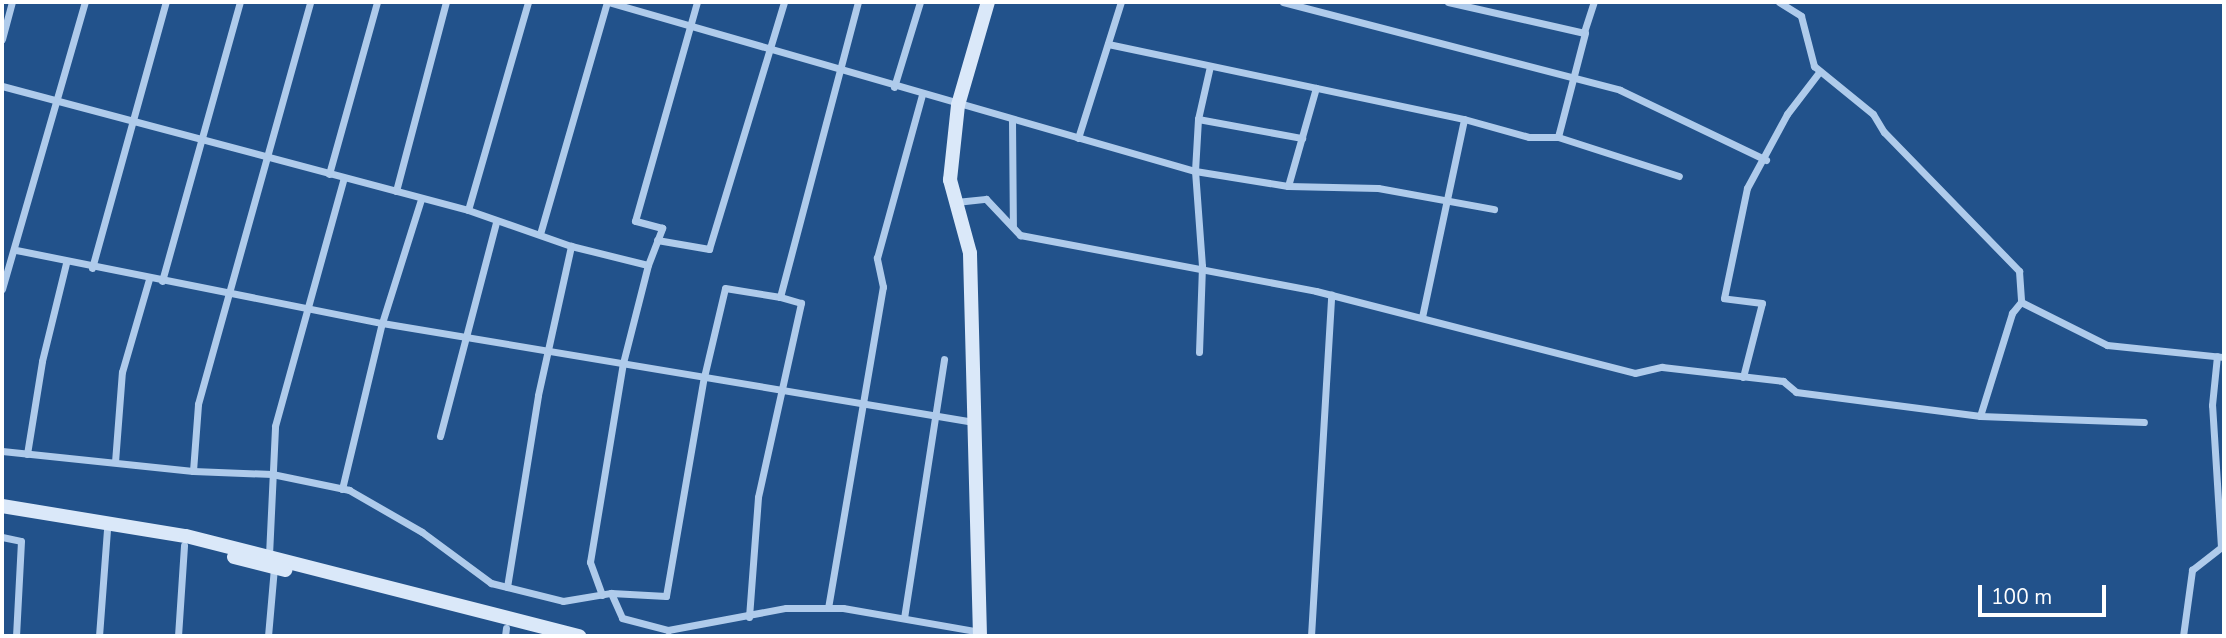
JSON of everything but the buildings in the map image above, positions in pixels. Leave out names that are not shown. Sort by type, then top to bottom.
[{"type":"street","points":[[2,39],[12,2]]},
{"type":"street","points":[[2,289],[59,102],[85,2]]},
{"type":"street","points":[[92,268],[166,2]]},
{"type":"street","points":[[162,281],[240,2]]},
{"type":"street","points":[[193,471],[198,404],[310,2]]},
{"type":"street","points":[[328,174],[377,2]]},
{"type":"street","points":[[396,191],[446,2]]},
{"type":"street","points":[[468,210],[528,2]]},
{"type":"street","points":[[540,234],[608,2],[841,72],[1195,171],[1288,186],[1367,187],[1494,209]]},
{"type":"street","points":[[602,595],[590,562],[623,363],[648,265],[662,228],[635,221],[697,2]]},
{"type":"street","points":[[657,240],[709,249],[783,2]]},
{"type":"street","points":[[780,297],[858,2]]},
{"type":"street","points":[[894,87],[920,2]]},
{"type":"street","points":[[611,593],[622,618],[668,630],[786,608],[828,608],[904,618],[980,634],[970,253],[950,180],[958,105],[988,2]]},
{"type":"street","points":[[1077,138],[1119,2]]},
{"type":"street","points":[[1283,2],[1620,90],[1766,160]]},
{"type":"street","points":[[1448,2],[1584,33]]},
{"type":"street","points":[[1558,137],[1576,80],[1584,33],[1594,2]]},
{"type":"street","points":[[1779,2],[1801,16],[1814,66],[1873,114],[1884,132],[2019,271],[2021,302],[2012,313],[1980,416]]},
{"type":"street","points":[[1108,44],[1464,119],[1529,137],[1558,137],[1679,176]]},
{"type":"street","points":[[1199,352],[1202,266],[1195,171],[1198,120],[1210,66]]},
{"type":"street","points":[[1743,377],[1762,303],[1724,298],[1747,188],[1766,160],[1787,114],[1820,71]]},
{"type":"street","points":[[2,86],[468,210],[571,246],[648,265]]},
{"type":"street","points":[[1288,186],[1316,88]]},
{"type":"street","points":[[828,608],[860,403],[883,287],[877,258],[922,95]]},
{"type":"street","points":[[1422,317],[1464,119]]},
{"type":"street","points":[[1198,120],[1302,138]]},
{"type":"street","points":[[1012,121],[1013,227]]},
{"type":"street","points":[[268,636],[275,426],[344,178]]},
{"type":"street","points":[[342,489],[382,323],[421,199]]},
{"type":"street","points":[[956,202],[986,199],[1020,234],[1202,266],[1331,295],[1635,373],[1662,367],[1783,381],[1796,392],[1980,416],[2144,422]]},
{"type":"street","points":[[440,436],[496,222]]},
{"type":"street","points":[[507,587],[548,351],[571,246]]},
{"type":"street","points":[[16,250],[66,263],[382,323],[974,422]]},
{"type":"street","points":[[27,454],[42,361],[66,263]]},
{"type":"street","points":[[115,463],[122,372],[149,279]]},
{"type":"street","points":[[2,451],[193,471],[272,474],[342,489],[422,532],[491,583],[563,601],[611,593],[666,596],[704,377],[725,288],[780,297],[801,303],[758,497],[749,617]]},
{"type":"street","points":[[1311,636],[1331,295]]},
{"type":"street","points":[[2021,302],[2107,345],[2221,356],[2212,405],[2221,548],[2192,570],[2183,636]]},
{"type":"street","points":[[904,618],[944,359]]},
{"type":"street","points":[[2,506],[108,521],[579,636]]},
{"type":"street","points":[[2,516],[107,530],[272,561],[506,632],[540,636]]},
{"type":"street","points":[[99,636],[107,530]]},
{"type":"street","points":[[2,537],[21,541],[16,636]]},
{"type":"street","points":[[178,636],[184,545]]}]
